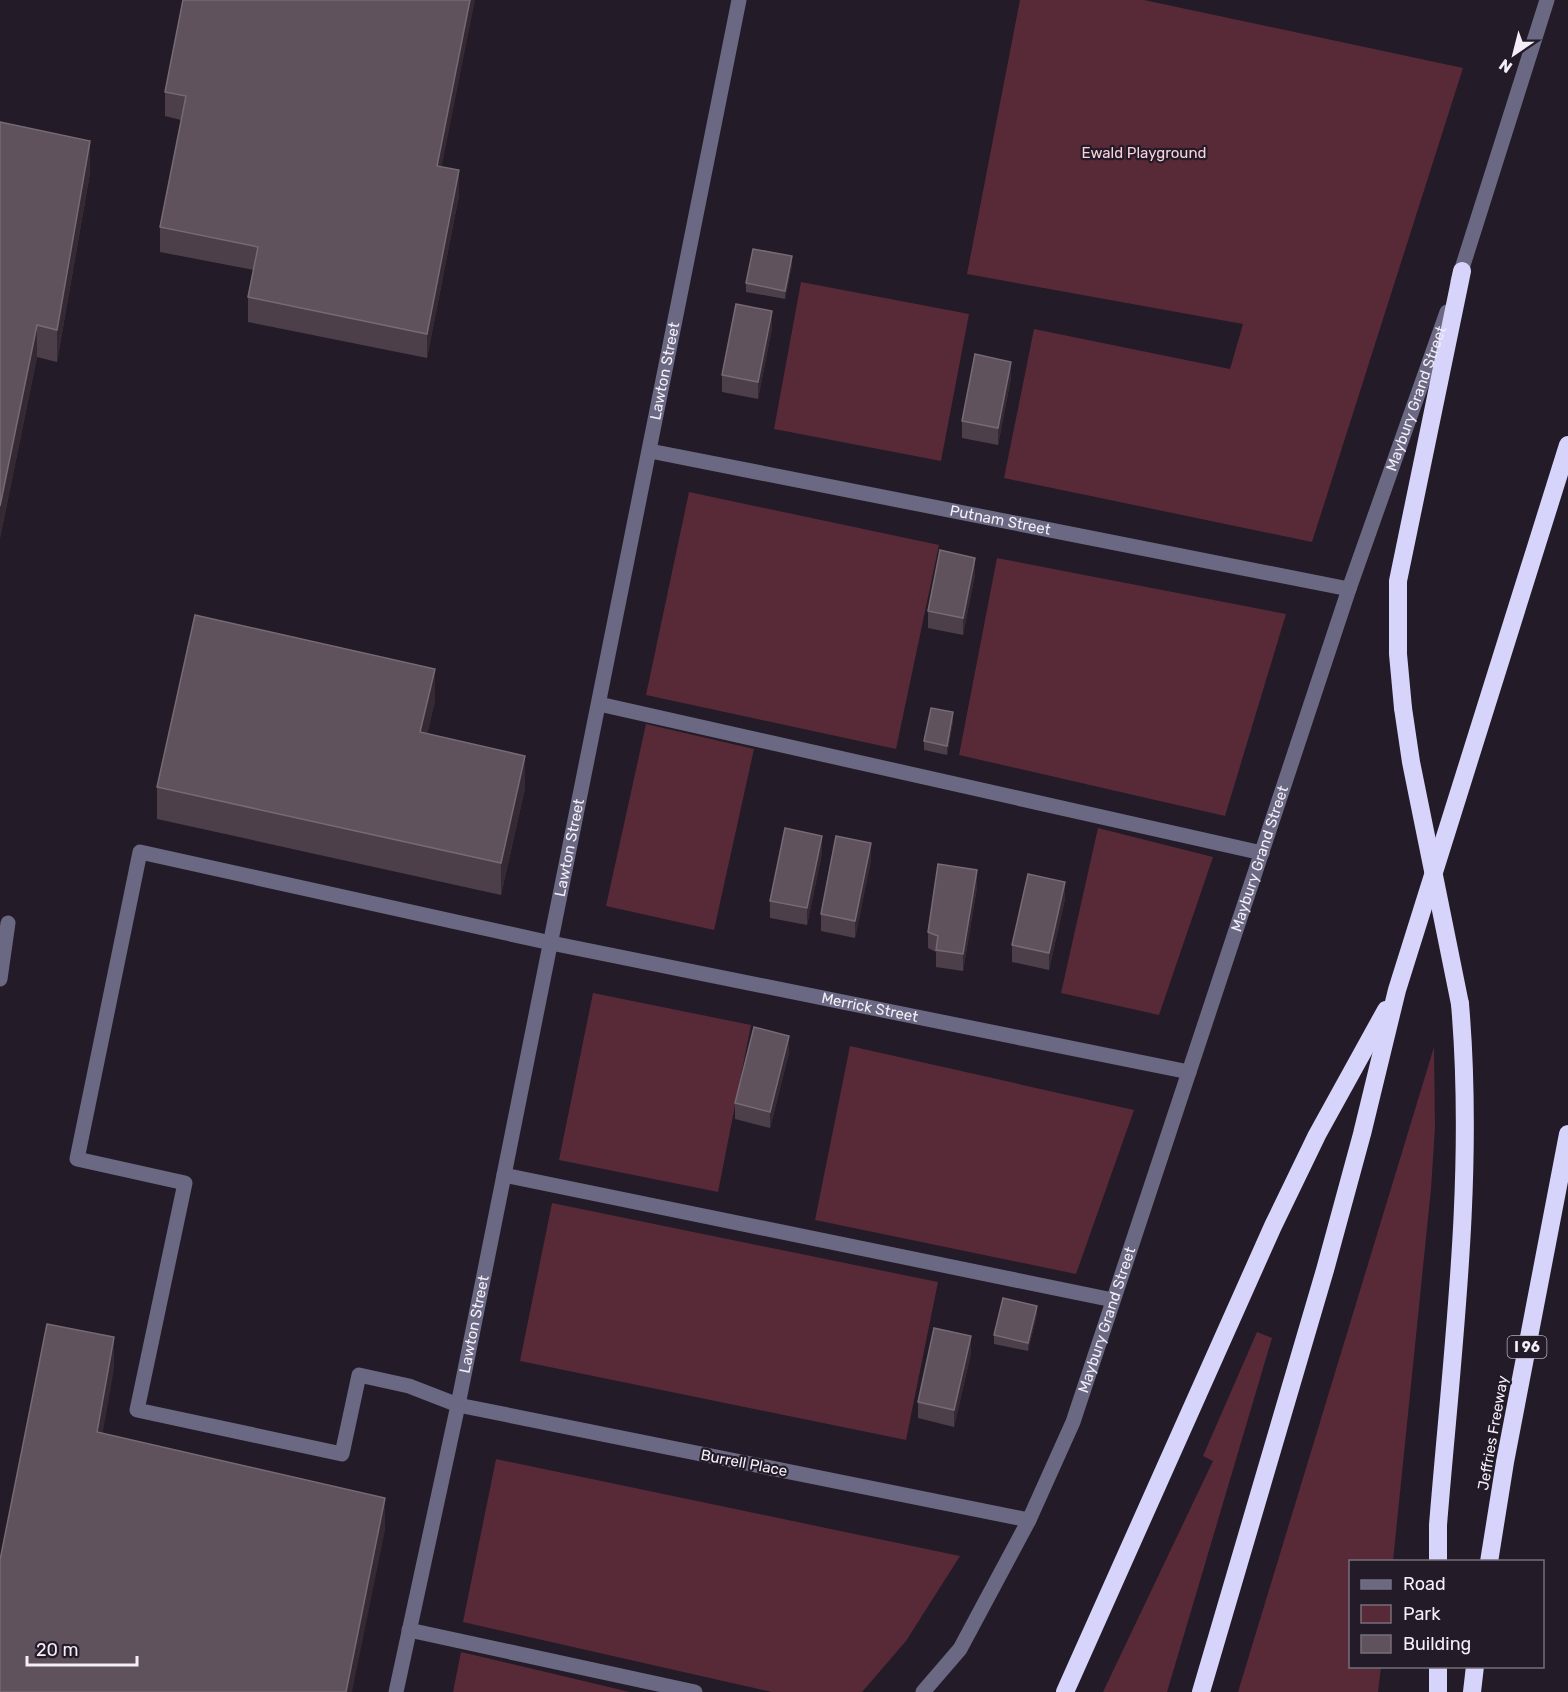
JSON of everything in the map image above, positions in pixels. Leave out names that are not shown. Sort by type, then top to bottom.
[{"type":"highway","points":[[1438,1560],[1438,1525],[1457,1294],[1466,1112],[1461,1004],[1413,774],[1403,708],[1398,654],[1398,581],[1461,272]]},
{"type":"highway","points":[[1202,1692],[1331,1248],[1362,1134],[1396,990],[1568,445]]},
{"type":"highway","points":[[1065,1692],[1273,1226],[1317,1135],[1396,990]]},
{"type":"highway","name":"Jeffries Freeway","points":[[1489,1560],[1505,1462],[1568,1134]]},
{"type":"highway","points":[[1438,1668],[1438,1692]]},
{"type":"highway","points":[[1472,1692],[1475,1668]]},
{"type":"street","name":"Lawton Street","points":[[396,1692],[458,1405],[651,451],[739,0]]},
{"type":"street","name":"Maybury Grand Street","points":[[923,1692],[960,1649],[1029,1520],[1073,1422],[1349,589],[1461,272],[1546,0]]},
{"type":"street","name":"Putnam Street","points":[[651,451],[1349,589]]},
{"type":"street","points":[[599,704],[1262,853]]},
{"type":"street","name":"Merrick Street","points":[[458,1405],[409,1386],[359,1375],[342,1454],[137,1410],[185,1183],[77,1159],[140,852],[551,943],[1189,1072]]},
{"type":"street","points":[[0,979],[8,923]]},
{"type":"street","points":[[504,1175],[1113,1300]]},
{"type":"street","name":"Burrell Place","points":[[458,1405],[1029,1520]]},
{"type":"street","points":[[409,1630],[695,1692]]},
{"type":"green space","name":"Ewald Playground","points":[[1020,0],[1144,0],[1463,68],[1312,542],[1004,478],[1034,329],[1230,369],[1243,324],[967,274]]},
{"type":"green space","points":[[801,282],[969,314],[941,461],[774,429]]},
{"type":"green space","points":[[689,492],[939,545],[896,749],[646,695]]},
{"type":"green space","points":[[997,558],[1286,614],[1225,816],[959,755]]},
{"type":"green space","points":[[646,724],[754,749],[714,930],[606,906]]},
{"type":"green space","points":[[1098,828],[1213,857],[1159,1015],[1061,993]]},
{"type":"green space","points":[[593,993],[751,1025],[718,1192],[559,1160]]},
{"type":"green space","points":[[850,1046],[1134,1110],[1076,1274],[815,1220]]},
{"type":"green space","points":[[1434,1047],[1435,1127],[1431,1189],[1393,1560],[1349,1560],[1349,1668],[1381,1668],[1378,1692],[1238,1692]]},
{"type":"green space","points":[[552,1203],[938,1282],[906,1440],[520,1361]]},
{"type":"green space","points":[[1257,1332],[1272,1338],[1167,1692],[1103,1692],[1213,1461],[1203,1456]]},
{"type":"green space","points":[[496,1459],[960,1556],[906,1641],[862,1692],[772,1692],[463,1622]]},
{"type":"green space","points":[[461,1652],[630,1692],[453,1692]]},
{"type":"building","points":[[183,0],[470,0],[437,166],[459,170],[427,334],[248,297],[258,247],[160,227],[186,96],[165,92]]},
{"type":"building","points":[[0,122],[90,141],[57,330],[37,325],[0,506]]},
{"type":"building","points":[[753,249],[792,256],[785,291],[746,283]]},
{"type":"building","points":[[736,304],[772,311],[758,382],[722,375]]},
{"type":"building","points":[[975,354],[1011,362],[998,428],[962,421]]},
{"type":"building","points":[[940,550],[975,558],[963,618],[928,611]]},
{"type":"building","points":[[195,615],[435,669],[420,732],[525,756],[501,863],[157,787]]},
{"type":"building","points":[[931,708],[953,712],[947,746],[924,741]]},
{"type":"building","points":[[785,828],[822,836],[807,908],[770,901]]},
{"type":"building","points":[[836,836],[871,843],[855,921],[821,914]]},
{"type":"building","points":[[938,864],[977,870],[963,954],[936,950],[938,936],[928,932]]},
{"type":"building","points":[[1028,874],[1065,882],[1049,953],[1012,945]]},
{"type":"building","points":[[754,1027],[789,1036],[770,1112],[735,1103]]},
{"type":"building","points":[[1003,1298],[1037,1306],[1028,1343],[994,1335]]},
{"type":"building","points":[[47,1324],[114,1337],[97,1432],[385,1498],[346,1692],[0,1692],[0,1560]]},
{"type":"building","points":[[934,1328],[971,1336],[954,1410],[918,1402]]}]
